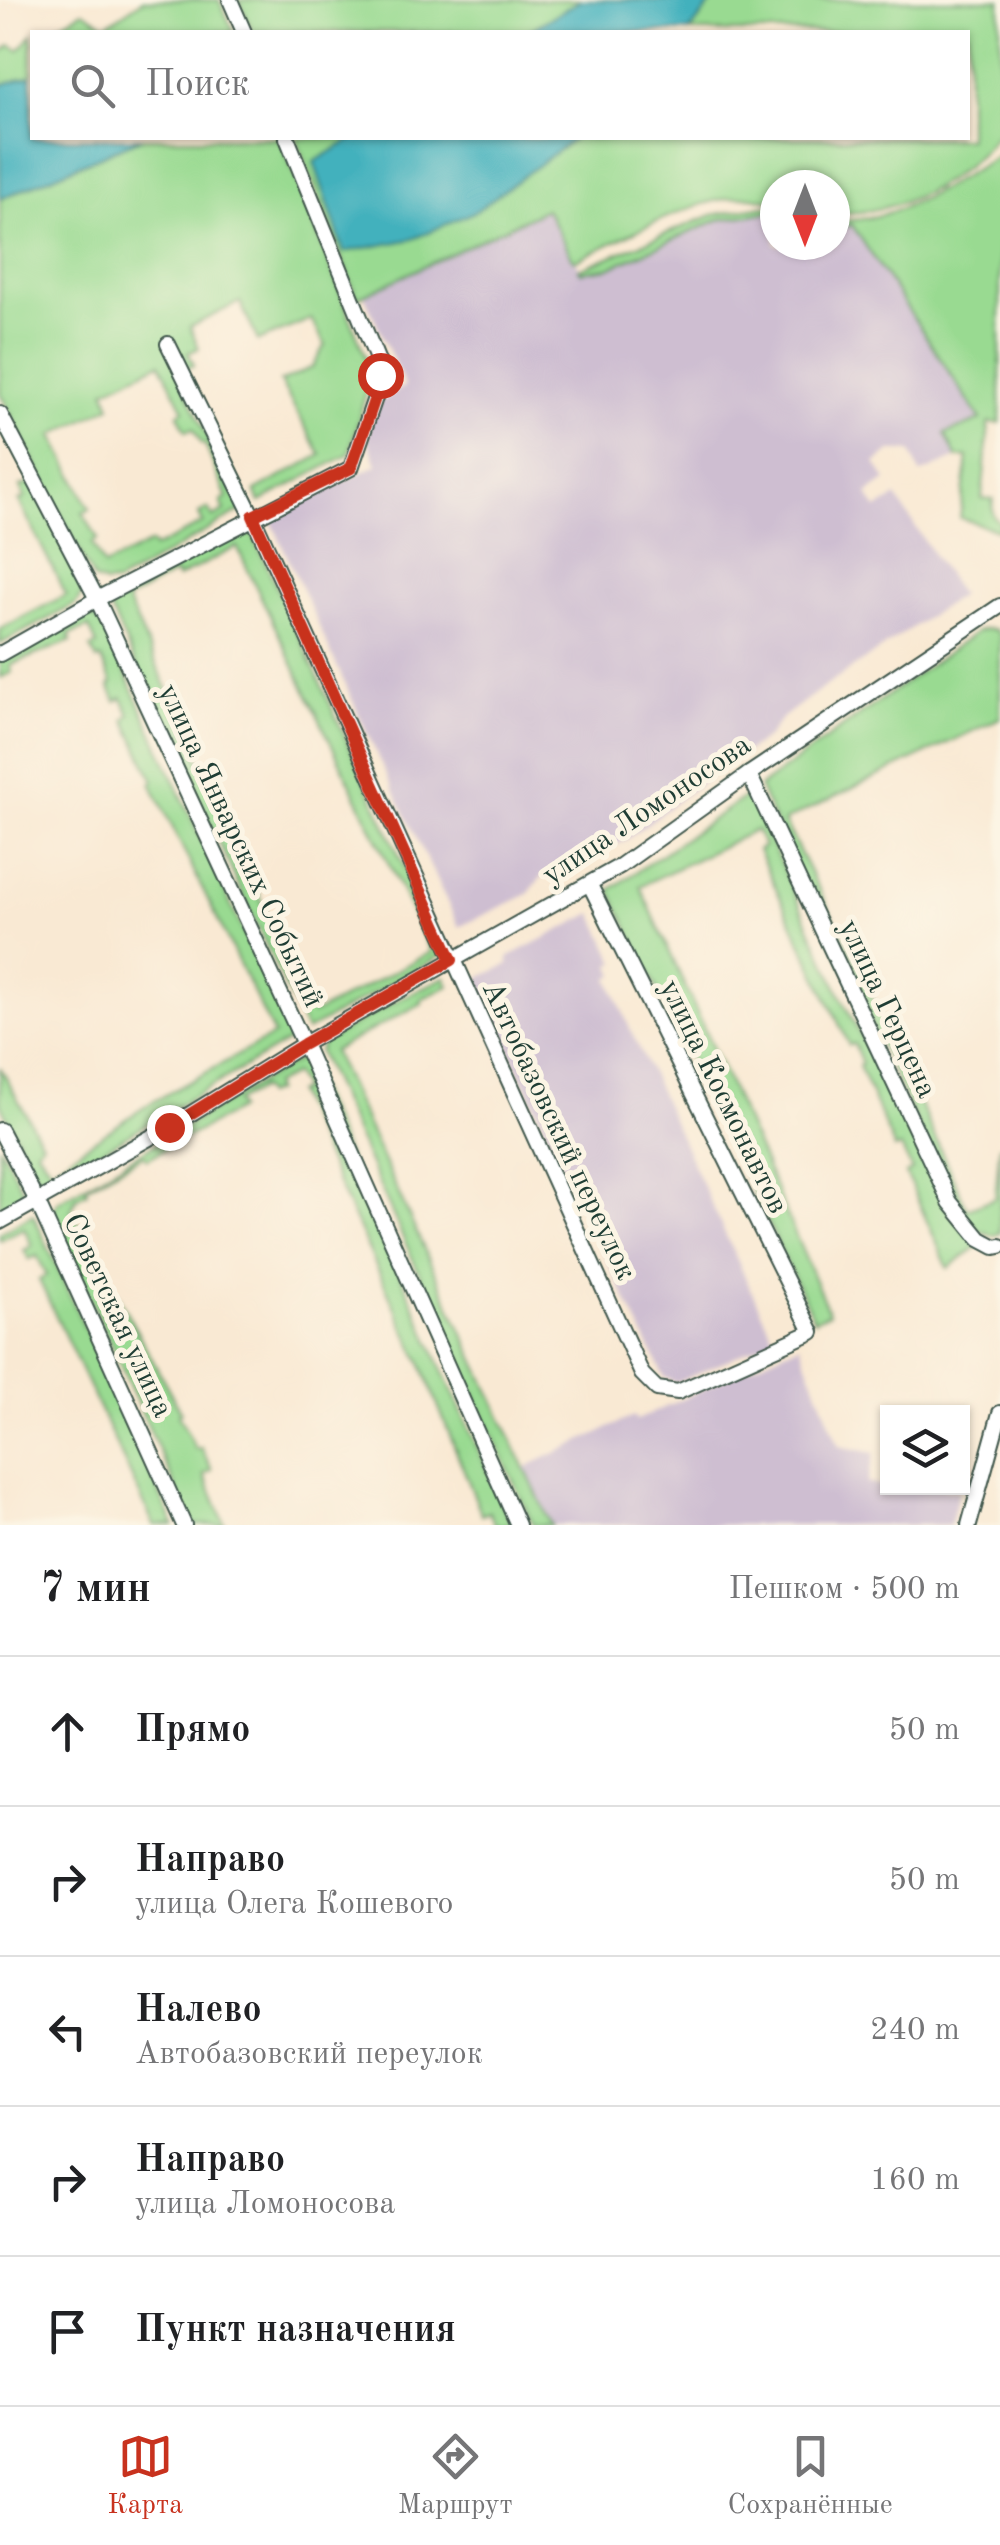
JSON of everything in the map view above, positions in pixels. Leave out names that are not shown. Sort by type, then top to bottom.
[{"type":"street","points":[[230,0],[243,30]]},
{"type":"street","points":[[0,654],[253,516],[351,468],[378,389],[380,364],[288,140]]},
{"type":"street","name":"Автобазовский переулок","points":[[168,344],[253,516],[642,1374],[658,1389]]},
{"type":"street","name":"улица Январских Событий","points":[[0,414],[97,599],[304,1044],[518,1525]]},
{"type":"street","name":"улица Ломоносова","points":[[0,1222],[169,1127],[304,1044],[590,885],[1000,606]]},
{"type":"street","name":"улица Герцена","points":[[749,774],[950,1202],[980,1239],[1000,1246]]},
{"type":"street","name":"улица Космонавтов","points":[[590,885],[812,1332],[678,1392],[658,1389]]},
{"type":"street","name":"Советская улица","points":[[0,1130],[37,1202],[184,1525]]},
{"type":"street","points":[[969,1525],[1000,1414]]},
{"type":"shaded area","points":[[546,209],[582,272],[609,268],[718,220],[760,212],[760,260],[850,260],[852,225],[981,421],[945,435],[957,458],[920,474],[911,451],[891,451],[875,463],[887,480],[867,494],[877,509],[896,497],[960,595],[810,697],[781,719],[768,737],[625,841],[543,875],[528,894],[459,927],[269,516],[377,465],[367,438],[375,405],[405,386],[364,295]]},
{"type":"shaded area","points":[[593,913],[616,963],[611,965],[615,975],[609,978],[628,1024],[774,1339],[676,1383],[664,1377],[479,984],[481,977],[509,964],[508,957]]},
{"type":"shaded area","points":[[800,1344],[839,1446],[875,1453],[867,1483],[880,1486],[880,1495],[958,1495],[950,1525],[551,1525],[524,1468],[634,1416],[637,1420]]},
{"type":"green space","points":[[143,0],[219,0],[233,30],[51,30],[83,11],[106,25]]},
{"type":"green space","points":[[239,0],[581,0],[530,30],[252,30]]},
{"type":"green space","points":[[714,0],[1000,0],[1000,130],[968,165],[928,191],[882,208],[850,212],[850,170],[760,170],[760,199],[731,198],[685,210],[574,261],[546,209],[357,298],[297,140],[351,140],[314,162],[562,148],[572,140],[970,140],[970,30],[691,30]]},
{"type":"green space","points":[[30,37],[30,77],[0,85],[0,53],[11,45],[19,50]]},
{"type":"green space","points":[[137,140],[281,140],[369,366],[367,389],[349,454],[260,502],[255,491],[321,455],[280,382],[313,367],[325,344],[311,319],[258,341],[240,302],[190,327],[199,348],[188,353],[194,365],[178,373],[242,510],[117,583],[106,584],[94,580],[0,393],[0,199]],"holes":[[[160,363],[184,410],[178,414],[186,431],[193,428],[205,444],[227,498],[221,502],[225,511],[213,517],[208,509],[199,514],[203,523],[154,548],[151,543],[104,566],[92,543],[98,539],[83,513],[90,509],[53,435],[111,406],[105,390]]]},
{"type":"green space","points":[[1000,154],[1000,423],[989,423],[982,498],[993,499],[1000,531],[960,518],[968,457],[957,458],[945,434],[981,420],[850,225],[850,220],[900,209]]},
{"type":"green space","points":[[760,207],[760,213],[718,220],[609,268],[581,272],[579,269],[712,215]]},
{"type":"green space","points":[[33,482],[84,591],[76,604],[0,644],[0,629],[66,595],[19,501],[25,498],[20,487]]},
{"type":"green space","points":[[249,526],[444,954],[306,1031],[107,602]],"holes":[[[237,547],[431,952],[313,1014],[286,964],[255,883],[127,600],[175,573],[177,578]]]},
{"type":"green space","points":[[85,615],[105,628],[292,1039],[44,1182],[36,1176],[0,1104],[0,1067],[42,1143],[36,1149],[51,1169],[149,1104],[274,1035],[151,783],[154,781],[125,719],[130,715],[122,698],[116,701],[101,658],[97,660],[91,648],[97,645],[89,627],[69,635],[71,641],[10,665],[12,672],[0,678],[0,659]]},
{"type":"green space","points":[[986,629],[996,630],[1000,637],[1000,718],[784,821],[855,960],[967,1209],[995,1198],[1000,1144],[1000,1233],[993,1236],[978,1230],[958,1210],[759,787]]},
{"type":"green space","points":[[749,794],[901,1118],[949,1210],[978,1246],[948,1268],[906,1174],[912,1170],[901,1147],[895,1149],[859,1066],[862,1064],[854,1044],[849,1045],[758,850],[764,846],[756,830],[640,886],[829,1313],[814,1320],[610,890]]},
{"type":"green space","points":[[445,977],[449,986],[333,1051],[551,1525],[533,1525],[319,1052],[322,1043]]},
{"type":"green space","points":[[303,1057],[512,1525],[495,1525],[489,1512],[482,1515],[421,1363],[296,1093],[303,1089],[294,1074],[273,1085],[275,1091],[266,1095],[261,1088],[236,1102],[239,1109],[86,1187],[87,1192],[76,1198],[71,1211],[181,1412],[178,1415],[196,1449],[201,1448],[212,1470],[204,1474],[225,1525],[193,1525],[54,1219],[57,1202]]},
{"type":"green space","points":[[0,1145],[26,1197],[0,1211]]},
{"type":"green space","points":[[33,1214],[174,1525],[154,1525],[39,1280],[47,1275],[37,1256],[29,1259],[24,1250],[32,1246],[24,1228],[0,1240],[0,1233]]},
{"type":"water","points":[[581,0],[714,0],[691,30],[530,30]]},
{"type":"water","points":[[30,77],[30,140],[137,140],[0,199],[0,85]]},
{"type":"water","points":[[351,140],[572,140],[476,211],[413,239],[344,252],[314,162]]},
{"type":"route","points":[[169,1127],[452,960],[253,516],[351,468],[380,375]]}]
